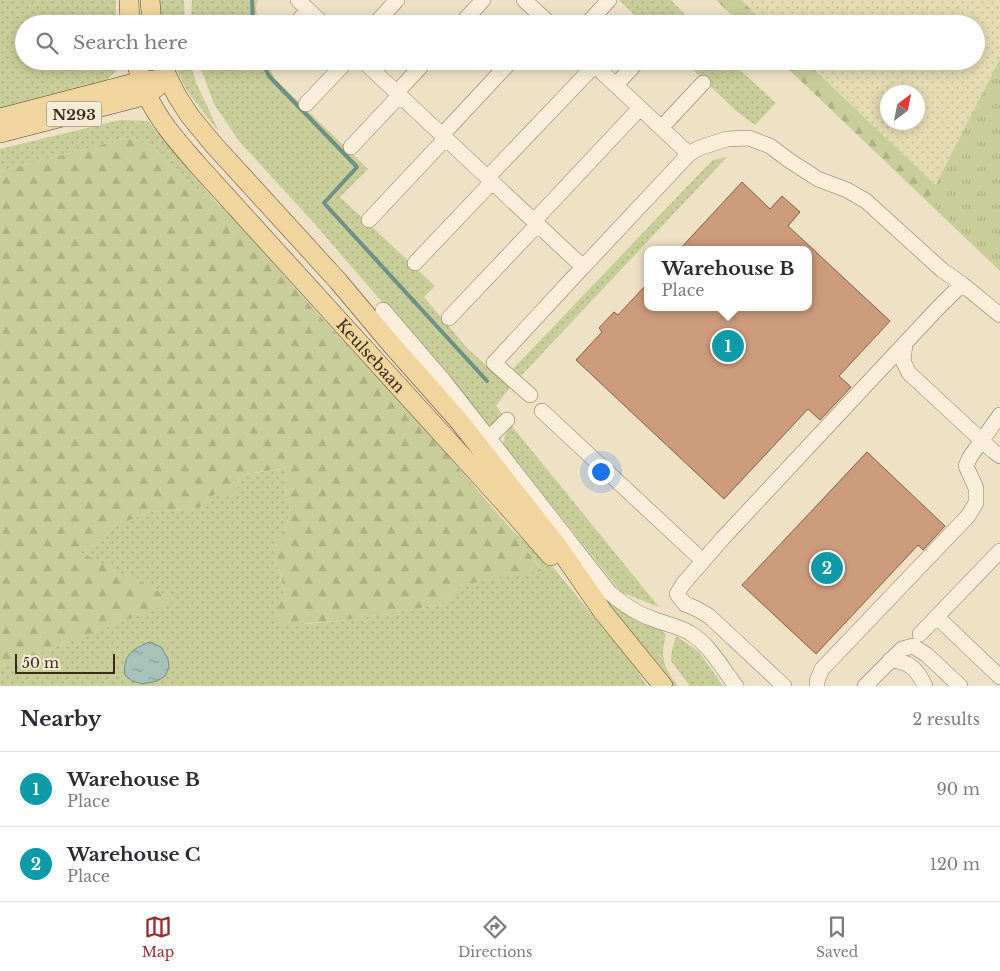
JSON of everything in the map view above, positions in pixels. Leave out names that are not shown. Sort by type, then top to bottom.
[{"type":"main road","points":[[129,0],[130,15]]},
{"type":"main road","points":[[150,0],[151,15]]},
{"type":"main road","name":"Keulsebaan","points":[[139,70],[144,88],[156,112],[171,134],[501,498],[548,554],[603,612]]},
{"type":"main road","name":"Keulsebaan","points":[[164,70],[190,116],[213,144],[338,281],[459,421],[558,547],[603,612],[663,686]]},
{"type":"main road","name":"N293","points":[[0,133],[115,104],[144,88],[168,79]]},
{"type":"main road","name":"N293","points":[[0,118],[144,88]]},
{"type":"main road","name":"Keulsebaan","points":[[643,663],[657,686]]},
{"type":"lane","points":[[384,15],[398,0]]},
{"type":"lane","points":[[469,15],[483,0]]},
{"type":"lane","points":[[524,0],[540,15]]},
{"type":"lane","points":[[595,15],[609,0]]},
{"type":"lane","points":[[305,4],[315,15]]},
{"type":"lane","points":[[306,104],[338,70]]},
{"type":"lane","points":[[373,70],[584,267]]},
{"type":"lane","points":[[351,147],[418,70]]},
{"type":"lane","points":[[369,220],[503,70]]},
{"type":"lane","points":[[415,263],[586,70]]},
{"type":"lane","points":[[600,70],[689,154]]},
{"type":"lane","points":[[616,85],[630,70]]},
{"type":"lane","points":[[661,128],[703,83]]},
{"type":"lane","points":[[448,318],[640,108]]},
{"type":"lane","points":[[530,395],[494,363],[689,154],[699,148],[727,139],[749,138],[770,146],[818,179],[847,190],[866,201],[942,270],[1000,315]]},
{"type":"lane","points":[[784,686],[709,616],[685,604],[677,594],[682,584],[703,561],[962,284]]},
{"type":"lane","points":[[383,310],[444,381],[610,593],[620,602],[642,615],[689,632],[698,638],[709,649],[736,686]]},
{"type":"lane","points":[[905,344],[903,361],[908,373],[981,441],[1000,456]]},
{"type":"lane","points":[[542,411],[703,561]]},
{"type":"lane","points":[[489,438],[507,420]]},
{"type":"lane","points":[[964,425],[979,426],[997,420]]},
{"type":"lane","points":[[805,686],[968,516],[976,503],[976,488],[966,466],[970,456],[997,420]]},
{"type":"lane","points":[[920,634],[1000,551]]},
{"type":"lane","points":[[937,616],[1000,677]]},
{"type":"lane","points":[[865,686],[902,648],[913,646],[927,655],[960,686]]},
{"type":"lane","points":[[890,660],[910,665],[919,673],[925,686]]},
{"type":"lane","points":[[940,667],[945,686]]},
{"type":"lane","points":[[817,686],[822,669]]},
{"type":"shaded area","points":[[741,0],[1000,0],[1000,68],[944,193],[814,70],[985,70],[985,15],[757,15]]},
{"type":"green space","points":[[0,0],[116,0],[116,15],[15,15],[15,70],[117,70],[102,84],[0,111]]},
{"type":"green space","points":[[160,0],[184,0],[185,15],[161,15]]},
{"type":"green space","points":[[192,0],[258,0],[256,7],[257,15],[191,15]]},
{"type":"green space","points":[[619,0],[671,0],[685,15],[635,15]]},
{"type":"green space","points":[[716,0],[741,0],[757,15],[732,15]]},
{"type":"green space","points":[[1000,59],[1000,268],[929,198]]},
{"type":"green space","points":[[1000,68],[1000,271],[789,70],[814,70],[944,193]]},
{"type":"green space","points":[[176,70],[192,70],[195,80],[219,132],[187,91]]},
{"type":"green space","points":[[201,70],[271,70],[274,78],[368,169],[340,197],[435,286],[424,297],[467,348],[510,387],[496,406],[503,415],[489,426],[313,222],[239,141],[214,104]]},
{"type":"green space","points":[[693,70],[740,70],[776,103],[755,125],[735,110]]},
{"type":"green space","points":[[120,120],[148,121],[218,204],[190,184],[151,145],[128,138],[0,171],[0,149]]},
{"type":"green space","points":[[128,138],[151,145],[190,184],[229,213],[317,313],[407,408],[511,529],[542,571],[460,585],[446,601],[438,605],[341,621],[277,625],[276,613],[284,591],[281,574],[273,558],[277,538],[286,529],[290,508],[284,485],[289,468],[240,475],[236,494],[215,494],[199,508],[149,512],[117,525],[98,544],[80,552],[177,601],[0,668],[0,171]]},
{"type":"green space","points":[[727,157],[520,377],[512,370],[713,160]]},
{"type":"green space","points":[[511,425],[659,607],[621,592],[503,444],[505,435]]},
{"type":"green space","points":[[289,468],[284,485],[290,508],[286,529],[277,538],[273,558],[281,575],[284,592],[276,613],[306,624],[341,621],[438,605],[446,601],[460,585],[542,570],[511,529],[552,566],[635,667],[647,686],[0,686],[0,668],[176,601],[79,552],[98,544],[117,525],[149,512],[199,508],[215,494],[236,494],[240,475]]},
{"type":"green space","points":[[605,600],[636,621],[661,630],[666,635],[663,657],[670,674],[678,686],[671,686]]},
{"type":"green space","points":[[676,636],[699,652],[723,686],[690,686],[671,661]]},
{"type":"water","points":[[150,642],[161,647],[168,659],[169,668],[165,676],[157,681],[143,684],[132,681],[125,675],[127,657],[134,650]]},
{"type":"building","points":[[742,182],[770,209],[782,196],[800,212],[788,226],[809,246],[683,246]]},
{"type":"building","points":[[812,248],[890,321],[839,376],[851,387],[820,420],[808,409],[724,499],[576,360],[602,332],[599,328],[614,312],[618,315],[644,287],[644,311],[812,311]]},
{"type":"building","points":[[867,452],[945,526],[923,550],[918,545],[816,654],[742,585]]},
{"type":"waterway","points":[[252,0],[253,15]]},
{"type":"waterway","points":[[266,70],[269,76],[357,167],[324,203],[487,381]]},
{"type":"place","name":"Warehouse B","points":[[728,346]]},
{"type":"place","name":"Warehouse C","points":[[827,568]]}]
